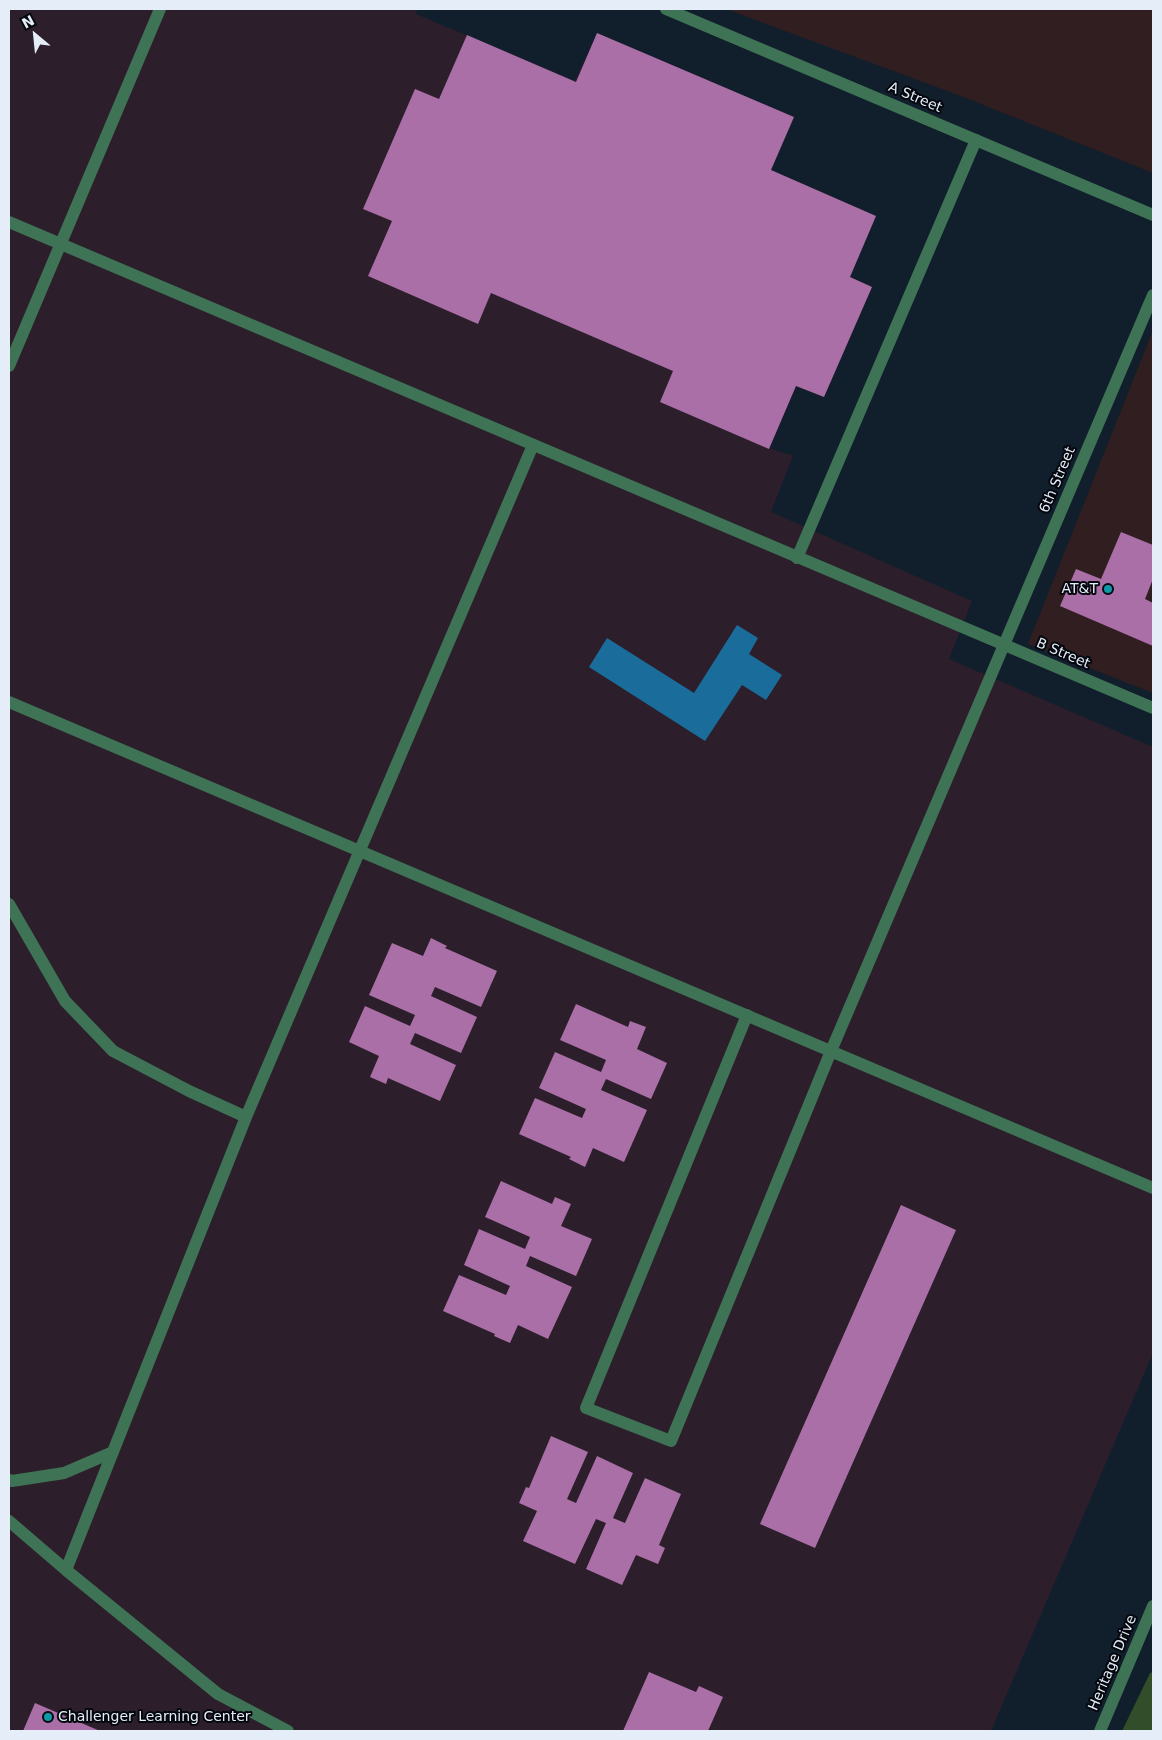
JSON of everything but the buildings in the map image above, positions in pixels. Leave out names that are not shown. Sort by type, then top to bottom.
[{"type":"street","points":[[9,366],[160,9]]},
{"type":"street","name":"A Street","points":[[666,9],[1153,215]]},
{"type":"street","points":[[797,558],[976,140]]},
{"type":"street","name":"B Street","points":[[9,222],[1153,708]]},
{"type":"street","name":"6th Street","points":[[747,1015],[586,1408],[671,1441],[831,1051],[1153,295]]},
{"type":"street","points":[[66,1570],[246,1117],[533,445]]},
{"type":"street","points":[[9,702],[1153,1188]]},
{"type":"street","points":[[9,904],[65,1001],[113,1051],[189,1091],[246,1117]]},
{"type":"street","points":[[9,1480],[64,1473],[113,1452]]},
{"type":"street","points":[[9,1521],[218,1694],[288,1731]]},
{"type":"street","name":"Heritage Drive","points":[[1100,1731],[1153,1606]]},
{"type":"shaded area","points":[[9,9],[417,9],[416,14],[575,81],[597,33],[794,117],[771,170],[876,216],[850,277],[872,287],[824,397],[796,386],[769,448],[793,456],[771,512],[972,601],[949,659],[1153,747],[1153,1353],[991,1731],[9,1731]]},
{"type":"shaded area","points":[[726,9],[1153,9],[1153,173],[966,98]]},
{"type":"shaded area","points":[[1153,330],[1153,693],[1028,644]]},
{"type":"green space","points":[[1153,1672],[1153,1731],[1122,1731],[1150,1673]]},
{"type":"water","points":[[737,625],[758,638],[749,654],[782,675],[766,700],[742,685],[705,741],[589,667],[607,638],[694,693]]},
{"type":"place","name":"AT&T","points":[[1108,589]]},
{"type":"place","name":"Challenger Learning Center","points":[[48,1717]]}]
